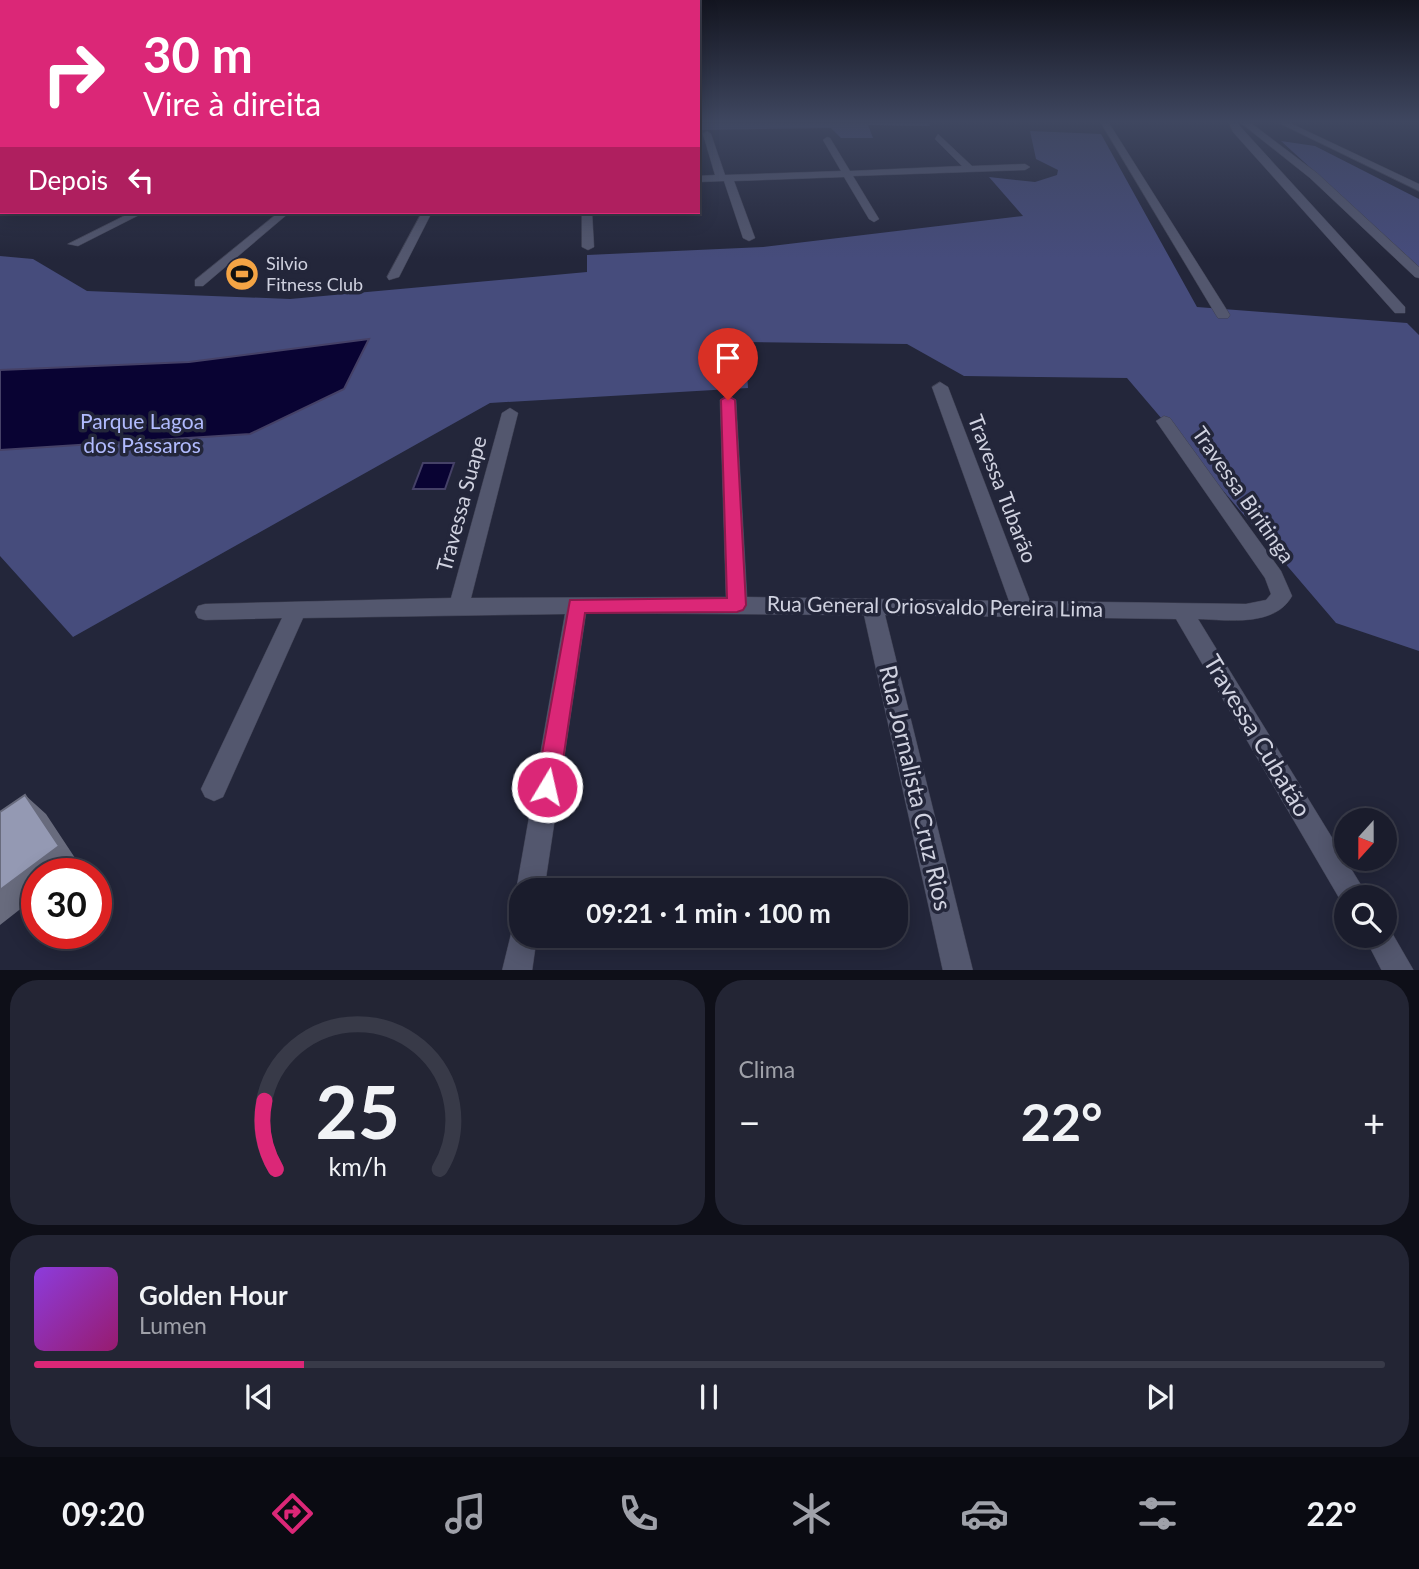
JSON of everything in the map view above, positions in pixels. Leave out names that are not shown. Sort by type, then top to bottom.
[{"type":"street","points":[[721,168],[749,238]]},
{"type":"street","points":[[844,168],[874,219]]},
{"type":"street","points":[[700,178],[990,168]]},
{"type":"street","points":[[1133,168],[1223,315]]},
{"type":"street","points":[[1271,168],[1400,310]]},
{"type":"street","points":[[1303,168],[1419,274]]},
{"type":"street","points":[[1378,168],[1419,188]]},
{"type":"street","points":[[74,244],[136,214]]},
{"type":"street","points":[[199,283],[283,214]]},
{"type":"street","points":[[393,277],[426,214]]},
{"type":"street","points":[[587,214],[588,247]]},
{"type":"street","name":"Travessa Tubarão","points":[[940,387],[1022,607]]},
{"type":"street","points":[[728,400],[737,605]]},
{"type":"street","name":"Travessa Suape","points":[[459,606],[510,413]]},
{"type":"street","name":"Travessa Biritinga","points":[[1164,421],[1259,554],[1282,596]]},
{"type":"street","name":"Rua General Oriosvaldo Pereira Lima","points":[[205,612],[459,606],[737,605],[1246,612],[1272,606],[1282,596]]},
{"type":"street","points":[[532,878],[577,605]]},
{"type":"street","name":"Rua Jornalista Cruz Rios","points":[[872,606],[958,970]]},
{"type":"street","points":[[214,789],[296,610]]},
{"type":"street","name":"Travessa Cubatão","points":[[1182,611],[1347,885]]},
{"type":"street","points":[[517,970],[521,948]]},
{"type":"street","points":[[1385,948],[1398,970]]},
{"type":"green space","name":"Parque Lagoa dos Pássaros","points":[[1055,168],[1120,168],[1197,307],[1407,323],[1419,335],[1419,651],[1336,623],[1127,378],[964,376],[907,344],[745,342],[748,388],[490,403],[73,637],[0,556],[0,256],[33,259],[87,291],[290,299],[587,272],[587,255],[763,247],[1023,216],[989,177],[1035,182],[1057,175],[1058,170]]},
{"type":"green space","points":[[1311,168],[1359,168],[1419,199],[1419,267]]},
{"type":"shaded area","points":[[369,339],[344,389],[250,434],[0,450],[0,370],[189,362]]},
{"type":"shaded area","points":[[423,463],[454,463],[445,489],[413,489]]},
{"type":"building","points":[[25,795],[59,846],[43,858],[21,858],[21,874],[0,890],[0,812]]},
{"type":"place","name":"Silvio Fitness Club","points":[[242,274]]},
{"type":"route","points":[[547,787],[577,605],[737,605],[728,400]]}]
